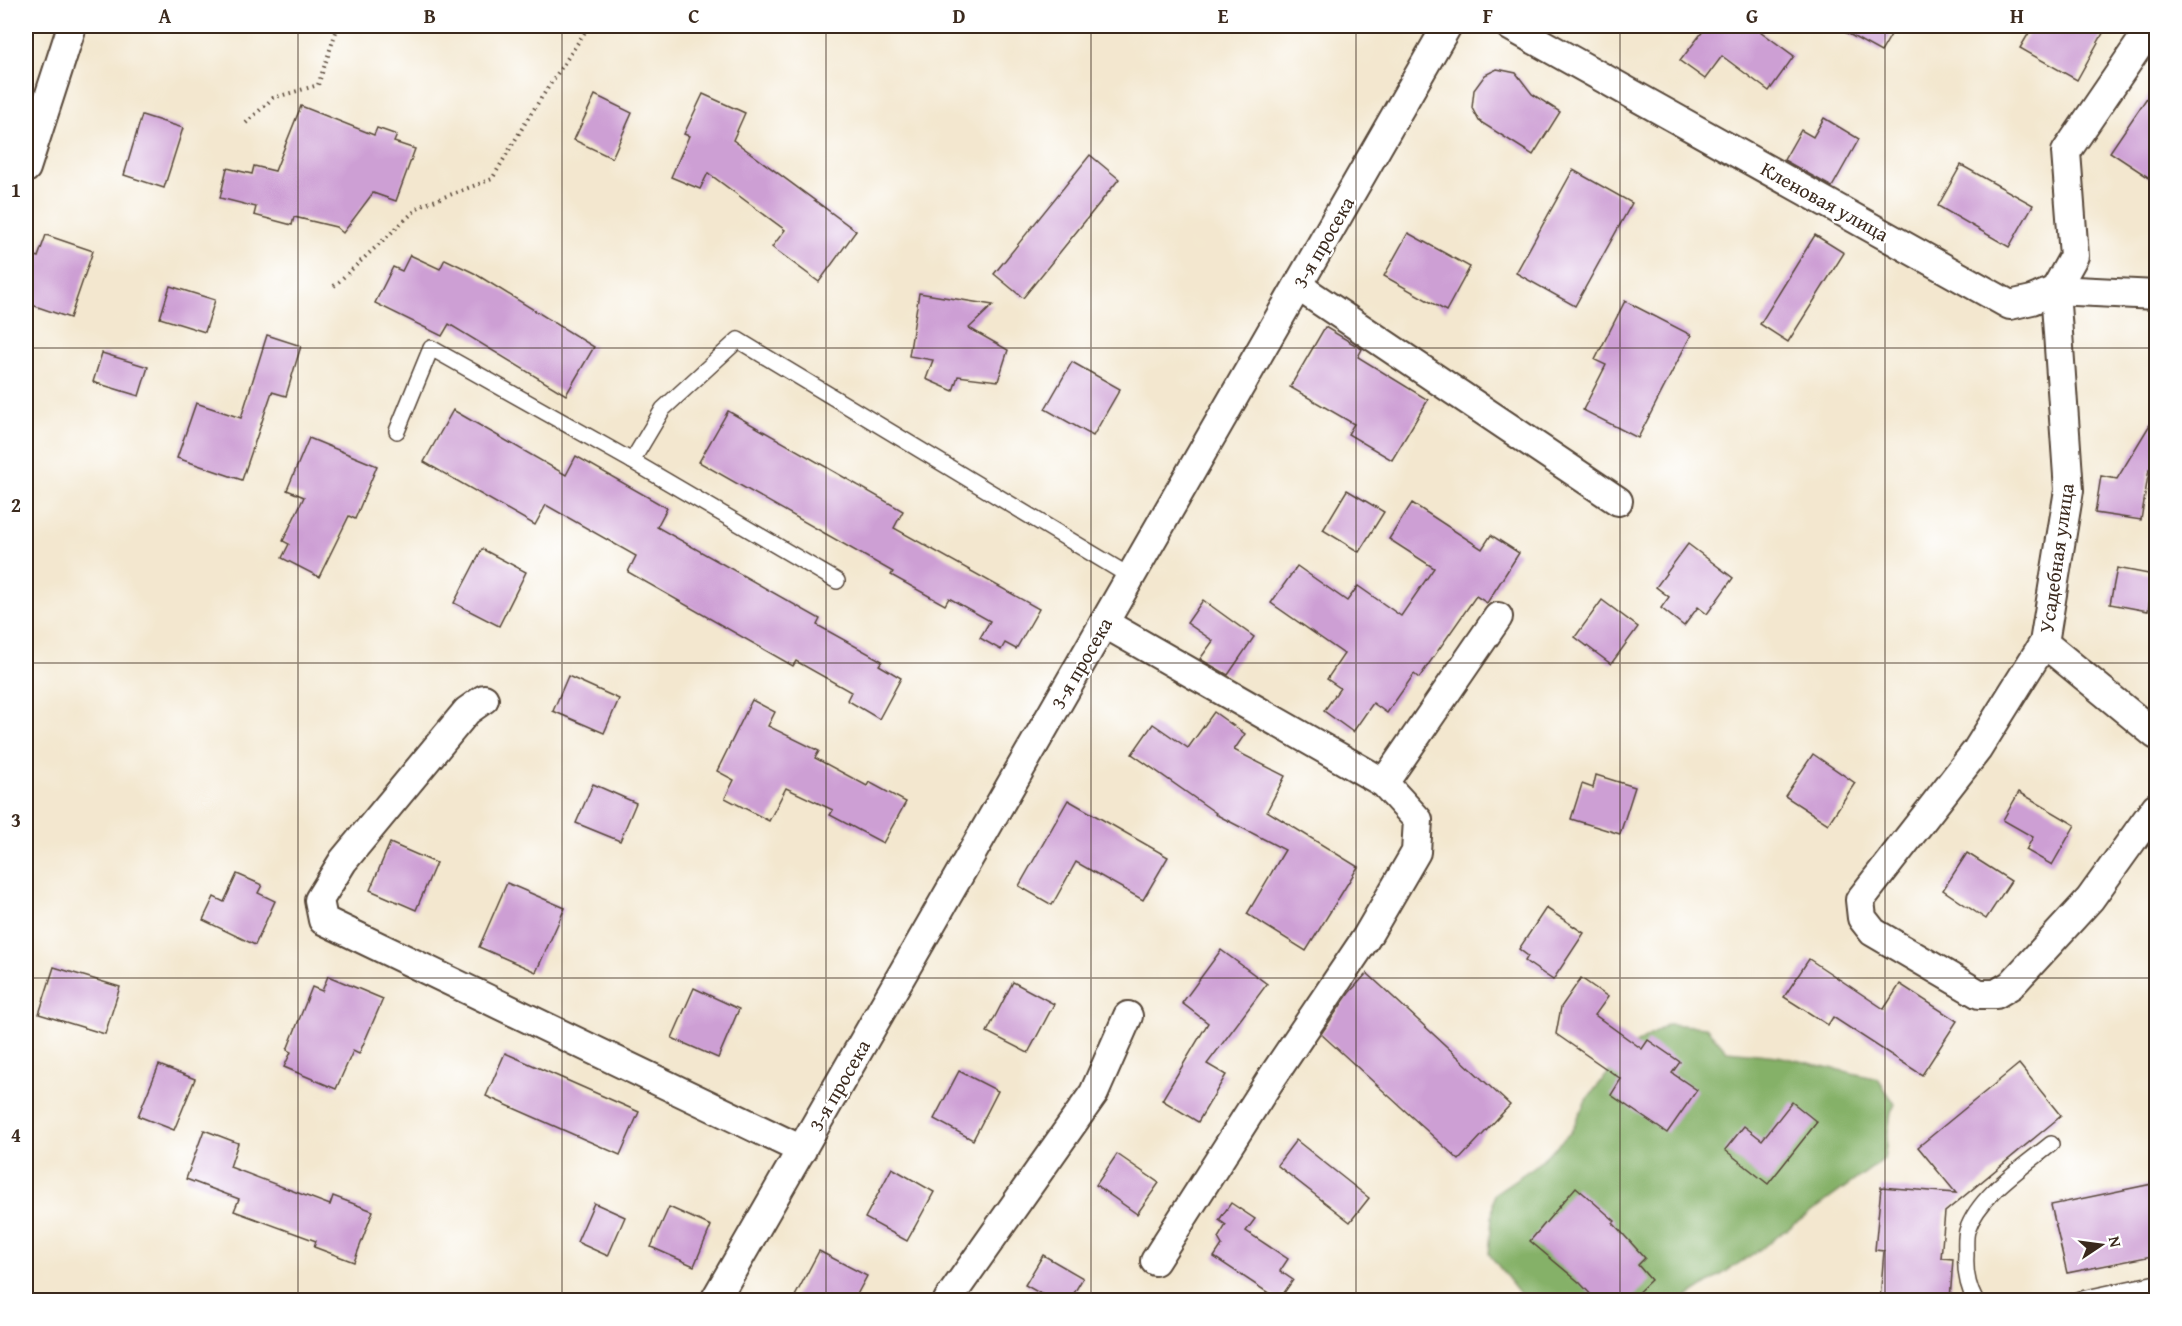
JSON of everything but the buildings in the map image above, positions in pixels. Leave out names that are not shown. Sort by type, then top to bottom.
[{"type":"street","points":[[26,168],[72,26]]},
{"type":"street","name":"3-я просека","points":[[716,1300],[1447,26]]},
{"type":"street","name":"Кленовая улица","points":[[1510,26],[2010,304],[2032,300],[2055,290],[2157,295]]},
{"type":"street","points":[[2055,290],[2074,256],[2066,152],[2152,26]]},
{"type":"street","points":[[1298,286],[1618,501]]},
{"type":"street","name":"Усадебная улица","points":[[2055,290],[2069,490],[2044,643],[1977,750],[1860,900],[1862,918],[1873,932],[1979,994],[1996,994],[2011,985],[2090,899],[2157,807]]},
{"type":"street","points":[[1384,783],[1498,617]]},
{"type":"street","points":[[1104,623],[1384,783],[1418,820],[1416,852],[1366,938],[1269,1082],[1155,1261]]},
{"type":"street","points":[[2044,643],[2157,735]]},
{"type":"street","points":[[484,699],[467,711],[343,861],[319,900],[323,920],[802,1150]]},
{"type":"street","points":[[948,1300],[1094,1093],[1128,1016]]},
{"type":"lane","points":[[632,461],[663,409],[738,340],[1131,577]]},
{"type":"lane","points":[[398,432],[431,348],[632,461],[837,581]]},
{"type":"lane","points":[[1975,1300],[1971,1293],[1965,1263],[1967,1232],[1977,1211],[1990,1195],[2051,1144]]},
{"type":"lane","points":[[2087,1300],[2157,1282]]},
{"type":"path","points":[[246,123],[273,98],[318,85],[338,26]]},
{"type":"path","points":[[334,286],[420,206],[492,179],[530,115],[589,26]]},
{"type":"green space","points":[[1668,1024],[1706,1027],[1727,1051],[1778,1056],[1878,1079],[1895,1104],[1891,1113],[1884,1159],[1759,1250],[1683,1300],[1525,1300],[1489,1254],[1494,1194],[1535,1166],[1571,1132],[1586,1100],[1629,1048]]}]
